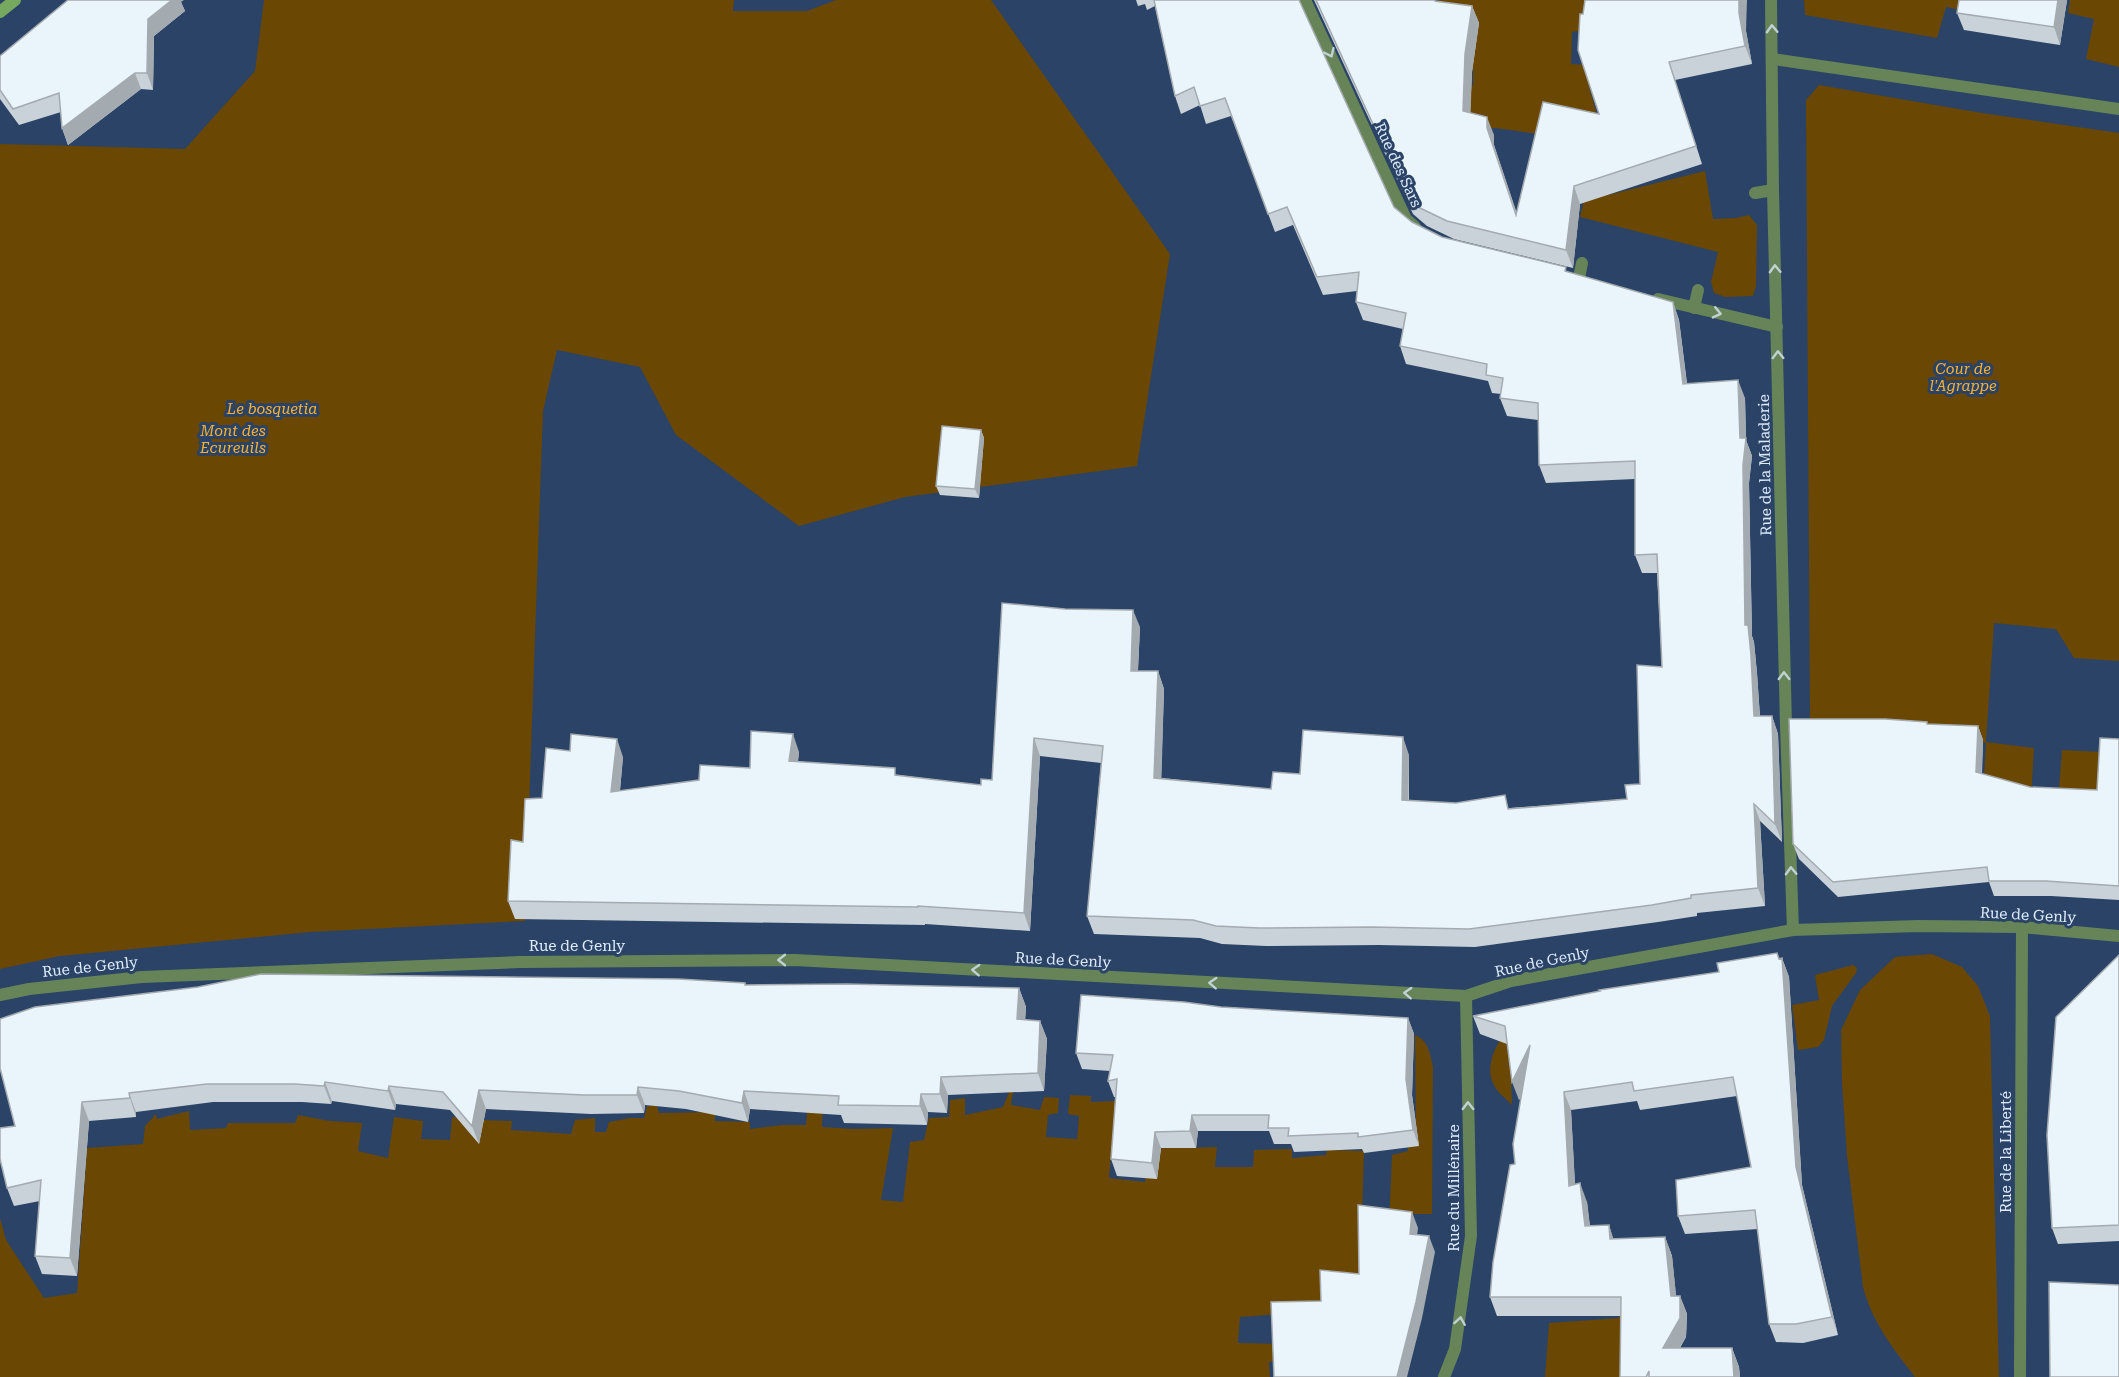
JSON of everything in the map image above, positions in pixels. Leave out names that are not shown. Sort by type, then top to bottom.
[{"type":"main road","points":[[0,12],[15,0]]},
{"type":"street","name":"Rue des Sars","points":[[1305,0],[1406,219],[1422,233]]},
{"type":"street","name":"Rue de la Maladerie","points":[[1771,0],[1773,190],[1793,930]]},
{"type":"street","points":[[1773,58],[2119,109]]},
{"type":"street","points":[[1755,193],[1773,190]]},
{"type":"street","points":[[1579,278],[1582,262]]},
{"type":"street","points":[[1694,308],[1698,290]]},
{"type":"street","points":[[1648,296],[1777,327]]},
{"type":"street","name":"Rue de Genly","points":[[0,995],[29,988],[142,977],[520,962],[795,960],[1466,996],[1511,981],[1793,930],[2022,927],[2119,936]]},
{"type":"street","name":"Rue de la Liberté","points":[[2020,1377],[2022,927]]},
{"type":"street","name":"Rue du Millénaire","points":[[1444,1377],[1455,1349],[1471,1236],[1466,996]]},
{"type":"green space","name":"Le bosquetia","points":[[264,0],[734,0],[733,11],[807,11],[836,0],[991,0],[1170,254],[1137,466],[905,497],[799,526],[676,435],[640,367],[557,350],[543,411],[525,921],[310,932],[60,956],[0,969],[0,144],[185,149],[255,71]]},
{"type":"green space","points":[[1437,0],[1641,0],[1591,29],[1572,32],[1571,64],[1589,65],[1589,87],[1602,132],[1552,136],[1496,128],[1462,128],[1462,85],[1473,86],[1473,52],[1446,23]]},
{"type":"green space","points":[[1804,0],[1967,0],[1966,11],[1946,7],[1937,38],[1805,15]]},
{"type":"green space","points":[[2070,0],[2119,0],[2119,67],[2086,59],[2094,19],[2068,13]]},
{"type":"green space","name":"Cour de l'Agrappe","points":[[1819,85],[1982,113],[2119,133],[2119,661],[2074,658],[2056,629],[1994,623],[1986,742],[2034,748],[2031,799],[1984,777],[1986,743],[1810,722],[1806,100]]},
{"type":"green space","points":[[1705,171],[1713,219],[1749,215],[1757,225],[1756,286],[1753,296],[1725,297],[1714,293],[1711,282],[1718,252],[1580,217],[1585,196],[1608,195]]},
{"type":"green space","points":[[2062,750],[2102,752],[2095,842],[2055,840]]},
{"type":"green space","points":[[1932,954],[1962,967],[1978,986],[1990,1016],[1999,1377],[1915,1377],[1878,1323],[1863,1287],[1847,1156],[1841,1030],[1860,990],[1895,957]]},
{"type":"green space","points":[[1853,965],[1857,968],[1856,973],[1832,1006],[1824,1040],[1818,1047],[1798,1050],[1792,1005],[1819,1000],[1815,975]]},
{"type":"green space","points":[[1509,1028],[1512,1105],[1495,1087],[1490,1072],[1496,1048]]},
{"type":"green space","points":[[1415,1035],[1426,1044],[1433,1067],[1432,1214],[1413,1214],[1413,1224],[1389,1224],[1392,1155],[1408,1151],[1407,1139],[1416,1139]]},
{"type":"green space","points":[[1015,1078],[1011,1105],[1040,1110],[1044,1097],[1059,1098],[1058,1113],[1048,1115],[1046,1137],[1077,1139],[1079,1116],[1068,1114],[1070,1095],[1091,1096],[1091,1102],[1116,1101],[1109,1178],[1145,1182],[1147,1142],[1183,1148],[1217,1147],[1215,1167],[1253,1167],[1254,1150],[1292,1149],[1292,1158],[1326,1155],[1327,1150],[1364,1151],[1360,1289],[1321,1318],[1283,1314],[1240,1317],[1238,1343],[1285,1344],[1284,1358],[1269,1362],[1270,1377],[0,1377],[0,1218],[6,1240],[44,1298],[77,1293],[87,1148],[143,1144],[145,1126],[156,1114],[157,1119],[189,1111],[190,1130],[226,1128],[228,1123],[295,1123],[298,1115],[330,1121],[362,1123],[358,1151],[388,1158],[394,1117],[423,1121],[421,1139],[450,1140],[452,1117],[484,1117],[484,1120],[512,1121],[511,1130],[571,1134],[575,1120],[595,1118],[595,1132],[606,1132],[609,1122],[644,1118],[647,1106],[657,1106],[659,1113],[715,1112],[715,1121],[750,1122],[750,1129],[806,1125],[808,1100],[823,1100],[822,1127],[893,1128],[881,1200],[903,1202],[910,1142],[924,1140],[929,1118],[949,1117],[950,1100],[965,1098],[965,1115],[1003,1107]]},
{"type":"green space","points":[[1631,1312],[1626,1377],[1545,1377],[1549,1323],[1619,1318],[1619,1313]]},
{"type":"building","points":[[68,0],[172,0],[148,19],[147,73],[135,73],[62,128],[59,93],[13,109],[0,90],[0,56]]},
{"type":"building","points":[[1154,0],[1299,0],[1394,207],[1412,222],[1442,237],[1566,267],[1565,271],[1673,302],[1683,384],[1738,380],[1740,438],[1746,438],[1743,465],[1745,625],[1748,625],[1751,655],[1754,716],[1772,716],[1775,824],[1754,804],[1758,888],[1691,895],[1691,898],[1652,905],[1469,929],[1259,928],[1216,926],[1193,920],[1087,916],[1103,746],[1034,738],[1024,913],[918,906],[508,901],[511,840],[523,842],[525,799],[542,798],[546,748],[570,751],[571,734],[617,739],[611,792],[699,780],[700,765],[750,768],[751,731],[793,734],[789,761],[895,768],[895,775],[981,785],[981,779],[992,780],[1002,603],[1065,609],[1133,610],[1131,671],[1158,671],[1154,778],[1271,789],[1273,772],[1300,774],[1303,730],[1403,737],[1402,800],[1456,803],[1505,795],[1508,809],[1627,799],[1625,785],[1640,784],[1637,665],[1662,667],[1657,554],[1635,555],[1635,461],[1539,465],[1538,403],[1500,398],[1503,378],[1486,375],[1487,364],[1400,346],[1406,313],[1356,302],[1359,272],[1317,277],[1287,207],[1268,214],[1225,98],[1200,106],[1194,87],[1175,96]]},
{"type":"building","points":[[1316,0],[1435,0],[1472,6],[1465,54],[1463,111],[1487,117],[1487,128],[1516,215],[1543,102],[1599,114],[1578,50],[1580,14],[1583,14],[1585,0],[1739,0],[1745,46],[1669,62],[1696,146],[1574,186],[1566,250],[1447,221],[1420,208],[1406,196]]},
{"type":"building","points":[[1959,0],[2058,0],[2054,27],[1957,13]]},
{"type":"building","points":[[942,426],[981,430],[975,489],[936,486]]},
{"type":"building","points":[[1789,719],[1885,719],[1927,722],[1927,724],[1978,726],[1976,772],[2030,787],[2097,790],[2100,738],[2119,739],[2119,886],[2046,881],[1989,881],[1987,867],[1833,882],[1793,844]]},
{"type":"building","points":[[1777,953],[1779,959],[1782,958],[1796,1167],[1832,1317],[1796,1324],[1769,1324],[1755,1210],[1678,1216],[1676,1180],[1751,1167],[1733,1077],[1634,1091],[1632,1082],[1564,1092],[1569,1186],[1580,1183],[1585,1226],[1609,1225],[1610,1239],[1665,1237],[1671,1296],[1680,1296],[1680,1318],[1663,1348],[1732,1348],[1734,1377],[1649,1377],[1649,1371],[1646,1377],[1620,1377],[1621,1297],[1490,1297],[1493,1262],[1510,1165],[1515,1164],[1513,1144],[1530,1045],[1512,1082],[1505,1026],[1473,1016],[1599,990],[1719,972],[1717,963]]},
{"type":"building","points":[[2119,955],[2119,1225],[2052,1228],[2047,1135],[2056,1017]]},
{"type":"building","points":[[261,974],[679,979],[745,983],[745,985],[847,984],[1019,988],[1017,1019],[1040,1021],[1038,1073],[941,1077],[940,1094],[921,1094],[920,1106],[838,1105],[839,1096],[744,1091],[742,1103],[679,1091],[638,1087],[637,1095],[479,1090],[472,1126],[443,1092],[389,1086],[388,1091],[325,1082],[324,1086],[207,1084],[129,1093],[130,1098],[82,1102],[70,1258],[35,1256],[41,1180],[7,1188],[0,1159],[0,1128],[15,1126],[0,1068],[0,1019],[35,1007],[198,987]]},
{"type":"building","points":[[1081,995],[1184,1002],[1221,1007],[1408,1018],[1406,1079],[1413,1130],[1358,1137],[1358,1133],[1288,1136],[1289,1128],[1268,1128],[1269,1115],[1192,1115],[1190,1131],[1155,1132],[1152,1163],[1111,1159],[1117,1079],[1108,1081],[1113,1055],[1076,1053]]},
{"type":"building","points":[[1358,1205],[1412,1212],[1410,1234],[1429,1236],[1416,1302],[1397,1377],[1274,1377],[1271,1302],[1321,1301],[1320,1270],[1359,1274]]},
{"type":"building","points":[[2049,1282],[2119,1285],[2119,1377],[2050,1377]]},
{"type":"park label","name":"Mont des Ecureuils","points":[[233,440]]}]
